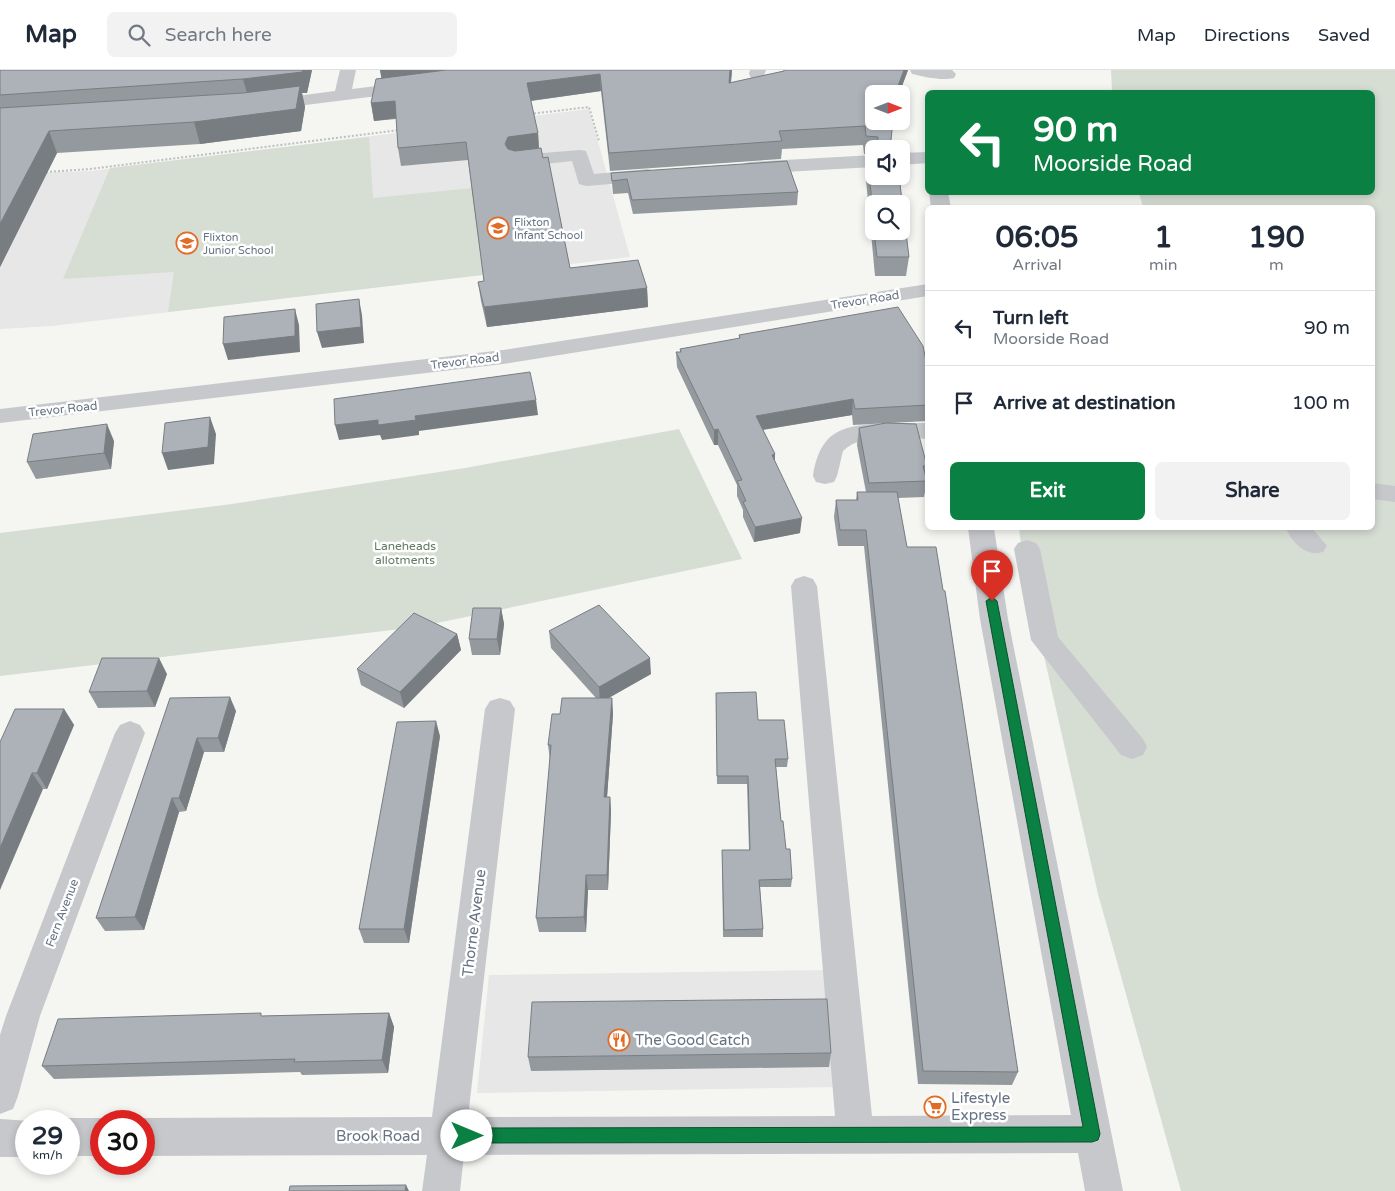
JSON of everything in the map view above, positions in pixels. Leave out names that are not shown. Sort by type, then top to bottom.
[{"type":"street","points":[[342,96],[348,70]]},
{"type":"street","points":[[918,70],[948,72],[943,90]]},
{"type":"street","points":[[249,107],[426,84]]},
{"type":"street","points":[[518,160],[580,155],[586,180],[670,174]]},
{"type":"street","points":[[910,158],[925,157]]},
{"type":"street","points":[[730,170],[865,162]]},
{"type":"street","name":"Trevor Road","points":[[0,416],[502,357],[925,290]]},
{"type":"street","points":[[825,476],[828,455],[837,443],[857,435],[889,429],[925,431]]},
{"type":"street","points":[[1375,491],[1395,494]]},
{"type":"street","points":[[981,530],[994,619],[1014,711],[1104,1191]]},
{"type":"street","points":[[1027,549],[1045,640],[1132,747]]},
{"type":"street","points":[[804,586],[855,1134]]},
{"type":"street","name":"Thorne Avenue","points":[[441,1191],[500,709]]},
{"type":"street","name":"Fern Avenue","points":[[0,1096],[23,1016],[130,733]]},
{"type":"street","name":"Brook Road","points":[[155,1137],[1092,1134]]},
{"type":"street","points":[[0,1138],[15,1138]]},
{"type":"path","points":[[521,115],[590,107],[607,169],[612,178]]},
{"type":"path","points":[[40,172],[90,169],[403,130]]},
{"type":"shaded area","name":"Flixton Junior School","points":[[589,109],[630,257],[52,326],[0,329],[0,174],[91,171]]},
{"type":"shaded area","points":[[827,970],[838,1087],[477,1093],[489,975]]},
{"type":"green space","points":[[1111,70],[1395,70],[1395,1191],[1181,1191],[1098,894],[1024,568],[1019,530],[1375,530],[1375,205],[1142,205],[1140,195],[1375,195],[1375,90],[1112,90]]},
{"type":"green space","name":"Flixton Junior School","points":[[369,137],[373,198],[472,188],[483,275],[168,312],[174,272],[63,279],[110,168]]},
{"type":"green space","name":"Laneheads allotments","points":[[679,429],[742,559],[418,627],[0,676],[0,533],[232,504],[465,468]]},
{"type":"building","points":[[0,70],[303,70],[302,72],[243,79],[0,95]]},
{"type":"building","points":[[446,70],[730,70],[729,83],[784,70],[904,70],[898,85],[865,85],[865,126],[779,131],[782,141],[609,153],[600,74],[527,83],[538,133],[508,137],[505,144],[508,149],[515,151],[541,148],[543,158],[548,157],[570,268],[638,260],[647,288],[484,307],[478,282],[484,281],[466,142],[398,148],[395,101],[371,103],[376,79]]},
{"type":"building","points":[[300,86],[296,109],[194,122],[49,131],[0,224],[0,108],[243,93]]},
{"type":"building","points":[[865,130],[892,130],[891,140],[878,140],[878,137],[866,136]]},
{"type":"building","points":[[787,161],[798,192],[632,200],[627,179],[612,181],[611,173]]},
{"type":"building","points":[[870,185],[900,185],[901,195],[871,195]]},
{"type":"building","points":[[875,240],[907,240],[909,257],[877,257]]},
{"type":"building","points":[[359,299],[361,327],[317,332],[316,304]]},
{"type":"building","points":[[898,307],[923,346],[925,356],[925,405],[855,409],[853,399],[756,416],[775,454],[772,455],[802,518],[755,527],[743,502],[746,501],[737,481],[742,480],[718,429],[714,430],[676,352],[681,352],[680,349],[740,338],[739,335]]},
{"type":"building","points":[[295,309],[295,336],[223,344],[224,317]]},
{"type":"building","points":[[530,372],[536,400],[415,416],[416,420],[378,425],[378,420],[335,425],[334,399]]},
{"type":"building","points":[[210,417],[208,447],[162,453],[165,423]]},
{"type":"building","points":[[886,423],[916,424],[925,458],[925,466],[923,466],[925,481],[869,483],[859,428]]},
{"type":"building","points":[[107,424],[104,453],[27,462],[33,434]]},
{"type":"building","points":[[857,492],[897,492],[907,547],[936,547],[943,590],[945,591],[1018,1072],[923,1071],[866,530],[840,530],[836,500],[858,500]]},
{"type":"building","points":[[599,605],[650,658],[599,687],[549,631]]},
{"type":"building","points":[[473,608],[501,608],[497,639],[469,639]]},
{"type":"building","points":[[414,613],[457,634],[400,692],[357,669]]},
{"type":"building","points":[[102,658],[159,658],[147,691],[89,692]]},
{"type":"building","points":[[756,692],[758,720],[784,720],[788,759],[775,759],[781,821],[783,821],[786,849],[790,849],[792,879],[759,880],[763,929],[724,930],[722,850],[750,850],[748,776],[717,776],[716,693]]},
{"type":"building","points":[[230,697],[218,738],[197,738],[179,798],[172,798],[135,917],[96,918],[170,698]]},
{"type":"building","points":[[562,698],[612,698],[604,797],[610,797],[607,875],[586,875],[584,917],[536,918],[551,745],[548,745],[552,714],[560,714]]},
{"type":"building","points":[[15,709],[64,709],[37,773],[32,773],[0,848],[0,742]]},
{"type":"building","points":[[436,721],[404,929],[359,929],[397,722]]},
{"type":"building","points":[[827,999],[831,1053],[528,1057],[532,1002]]},
{"type":"building","points":[[261,1013],[261,1016],[389,1013],[382,1060],[294,1062],[295,1059],[42,1066],[58,1019]]},
{"type":"building","points":[[406,1185],[405,1191],[289,1191],[290,1186]]},
{"type":"place","name":"Flixton Infant School","points":[[498,228]]},
{"type":"place","name":"Flixton Junior School","points":[[187,243]]},
{"type":"place","name":"The Good Catch","points":[[619,1040]]},
{"type":"place","name":"Lifestyle Express","points":[[935,1107]]},
{"type":"route","points":[[467,1136],[1092,1134],[992,601]]}]
